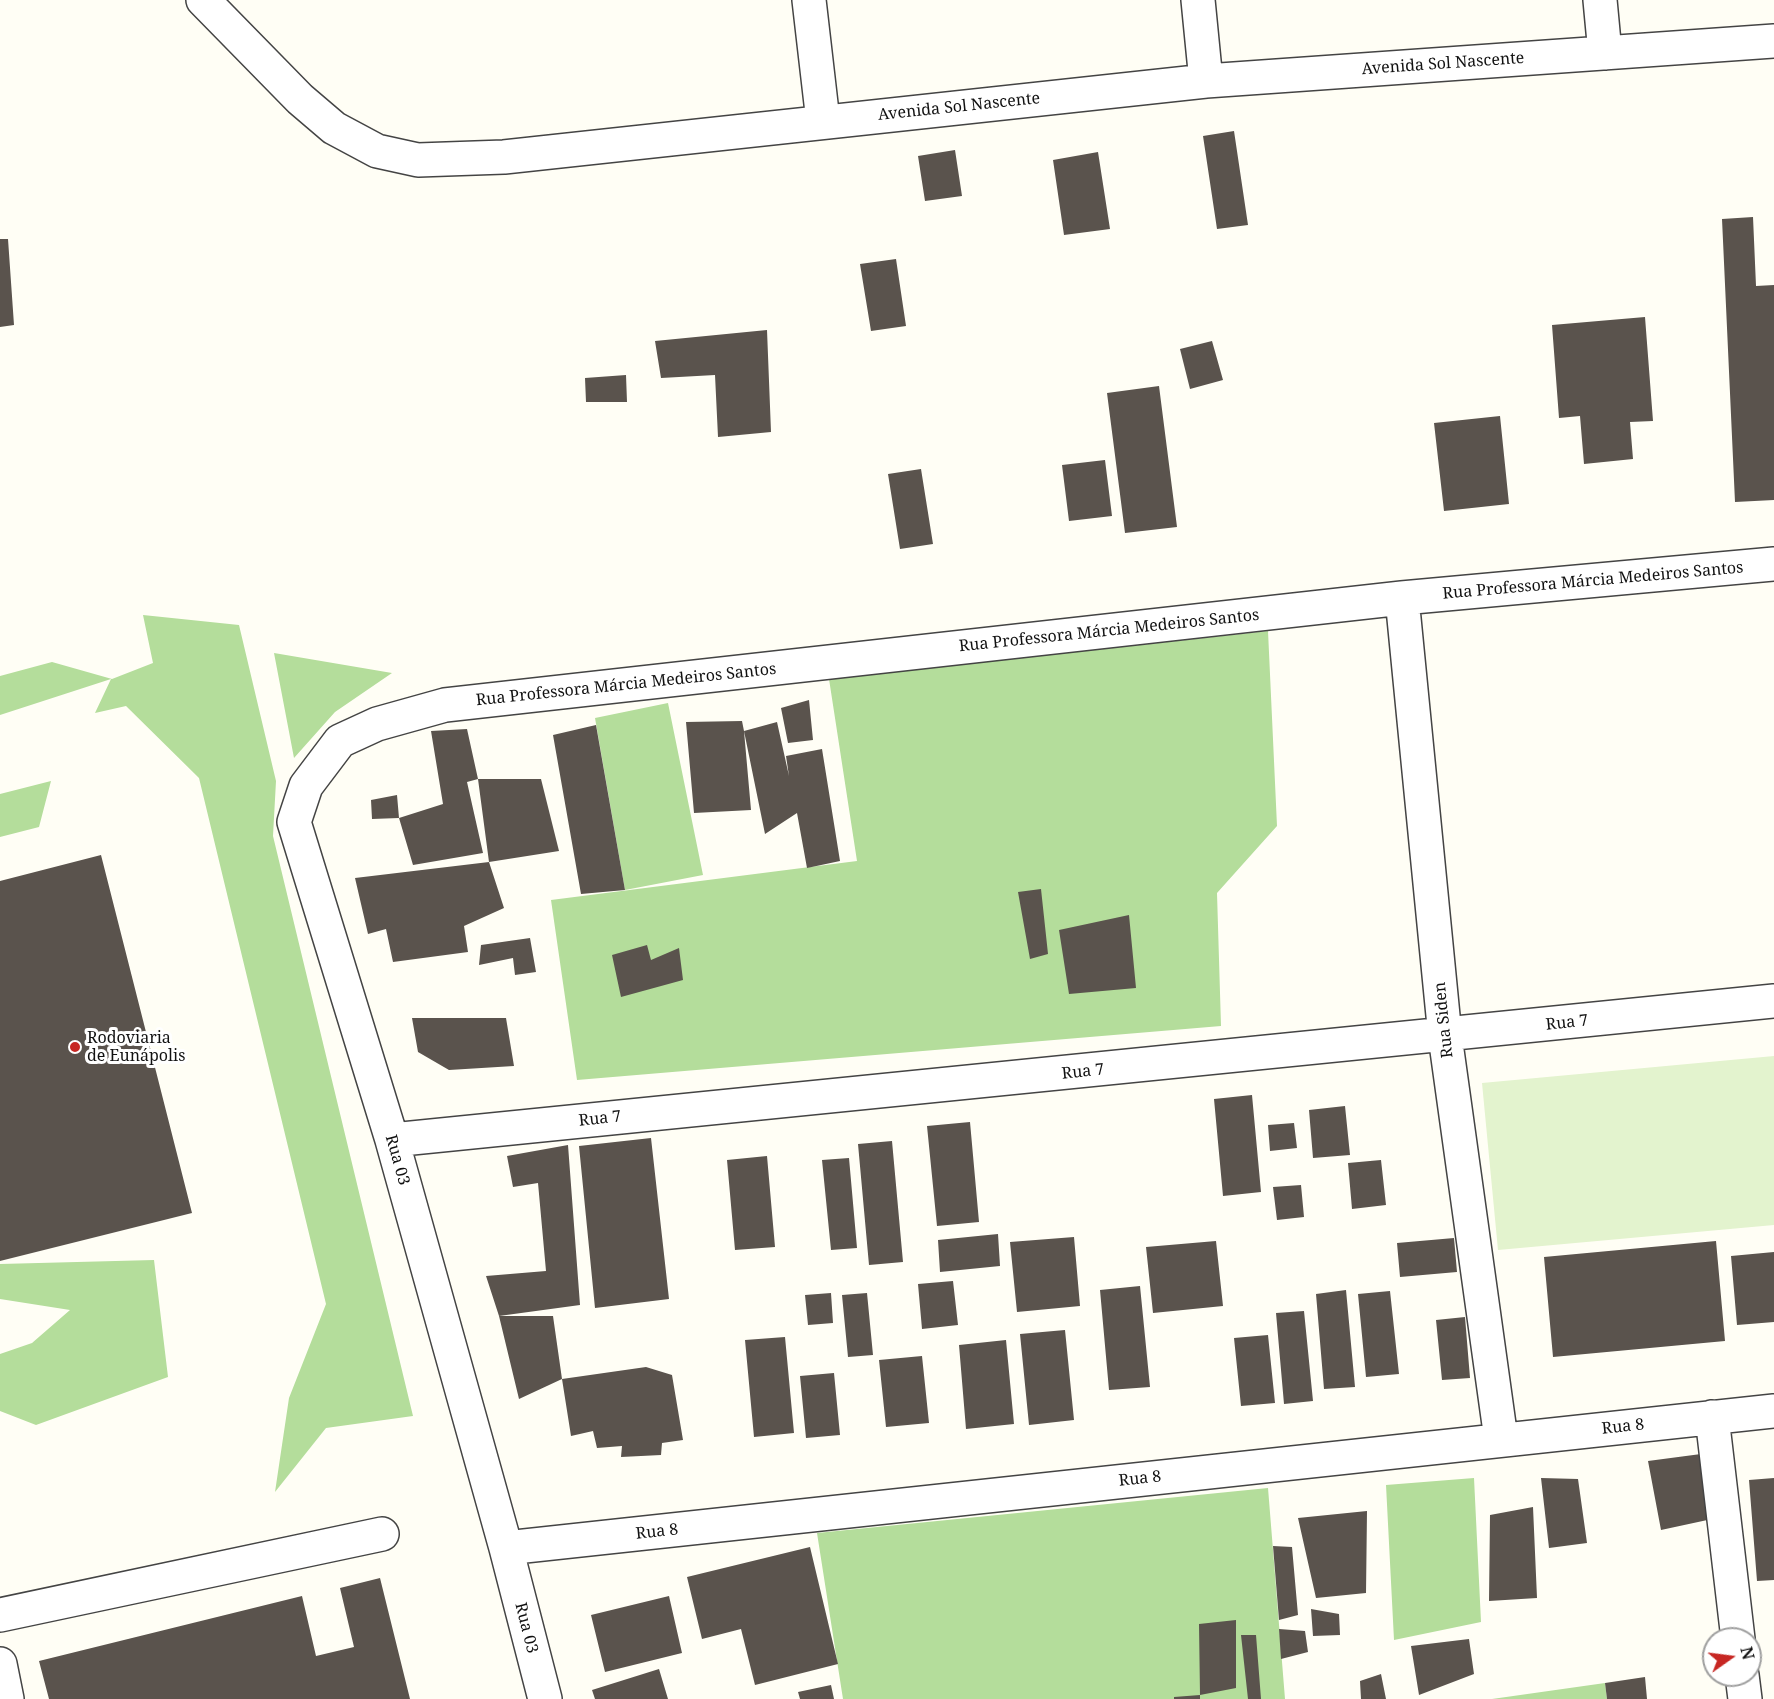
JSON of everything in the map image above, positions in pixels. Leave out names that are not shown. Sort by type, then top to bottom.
[{"type":"street","name":"Avenida Sol Nascente","points":[[203,0],[300,99],[334,128],[377,152],[418,160],[504,157],[1206,81],[1774,41]]},
{"type":"street","points":[[809,0],[823,121]]},
{"type":"street","points":[[1198,0],[1206,81]]},
{"type":"street","points":[[1600,0],[1605,53]]},
{"type":"street","name":"Rua Professora Márcia Medeiros Santos","points":[[445,705],[1402,598],[1774,564]]},
{"type":"street","name":"Rua Siden","points":[[1402,598],[1445,1036],[1501,1439]]},
{"type":"street","name":"Rua 03","points":[[445,705],[376,724],[340,741],[306,786],[294,822],[392,1140],[506,1548],[545,1699]]},
{"type":"street","name":"Rua 7","points":[[392,1140],[1445,1036],[1774,1001]]},
{"type":"street","name":"Rua 8","points":[[506,1548],[1774,1411]]},
{"type":"street","points":[[1712,1417],[1737,1627]]},
{"type":"street","points":[[0,1615],[382,1534]]},
{"type":"street","points":[[0,1664],[7,1699]]},
{"type":"green space","points":[[143,615],[239,625],[276,781],[273,836],[413,1416],[326,1428],[275,1492],[289,1398],[326,1304],[199,778],[126,706],[95,713],[111,679],[0,715],[0,676],[52,662],[112,679],[153,663]]},
{"type":"green space","points":[[1268,631],[1277,826],[1217,893],[1221,1026],[577,1080],[551,900],[857,861],[829,679]]},
{"type":"green space","points":[[274,653],[392,673],[335,712],[294,758]]},
{"type":"green space","points":[[668,703],[703,875],[625,890],[595,718]]},
{"type":"green space","points":[[51,781],[39,827],[0,837],[0,794]]},
{"type":"green space","points":[[1774,1056],[1774,1225],[1498,1250],[1482,1083]]},
{"type":"green space","points":[[154,1260],[168,1377],[36,1425],[0,1411],[0,1354],[32,1343],[70,1310],[0,1299],[0,1264]]},
{"type":"green space","points":[[1474,1478],[1481,1622],[1394,1640],[1386,1485]]},
{"type":"green space","points":[[1268,1488],[1285,1699],[843,1699],[817,1533]]},
{"type":"green space","points":[[1605,1683],[1607,1699],[1492,1699]]},
{"type":"building","points":[[1234,131],[1248,225],[1217,229],[1203,136]]},
{"type":"building","points":[[955,150],[962,196],[925,201],[918,156]]},
{"type":"building","points":[[1098,152],[1110,229],[1064,235],[1053,160]]},
{"type":"building","points":[[1753,217],[1756,286],[1774,285],[1774,500],[1735,502],[1722,219]]},
{"type":"building","points":[[0,239],[8,239],[14,325],[0,327]]},
{"type":"building","points":[[896,259],[906,326],[871,331],[860,264]]},
{"type":"building","points":[[1645,317],[1653,421],[1630,422],[1633,459],[1584,464],[1580,416],[1559,418],[1552,325]]},
{"type":"building","points":[[767,330],[771,432],[718,437],[715,375],[661,378],[655,341]]},
{"type":"building","points":[[1212,341],[1223,380],[1190,389],[1180,349]]},
{"type":"building","points":[[626,375],[627,402],[586,402],[585,378]]},
{"type":"building","points":[[1159,386],[1177,527],[1125,533],[1107,393]]},
{"type":"building","points":[[1500,416],[1509,504],[1444,511],[1434,423]]},
{"type":"building","points":[[1105,460],[1112,516],[1069,521],[1062,465]]},
{"type":"building","points":[[921,469],[933,544],[900,549],[888,474]]},
{"type":"building","points":[[809,700],[813,740],[788,743],[781,708]]},
{"type":"building","points":[[742,721],[751,810],[694,813],[686,722]]},
{"type":"building","points":[[777,722],[789,776],[786,756],[822,749],[840,861],[807,868],[797,813],[765,834],[744,731]]},
{"type":"building","points":[[596,725],[625,890],[581,894],[553,735]]},
{"type":"building","points":[[467,729],[478,779],[467,782],[483,853],[413,865],[399,818],[443,804],[431,731]]},
{"type":"building","points":[[478,779],[541,779],[559,851],[489,862]]},
{"type":"building","points":[[397,795],[399,818],[372,819],[371,800]]},
{"type":"building","name":"Rodoviaria de Eunápolis","points":[[101,855],[192,1213],[0,1261],[0,881]]},
{"type":"building","points":[[489,862],[504,908],[464,926],[468,952],[393,962],[386,929],[368,934],[355,878]]},
{"type":"building","points":[[1041,889],[1048,954],[1030,959],[1018,892]]},
{"type":"building","points":[[1129,915],[1136,988],[1069,994],[1059,930]]},
{"type":"building","points":[[530,938],[536,972],[515,975],[513,958],[479,965],[481,945]]},
{"type":"building","points":[[647,945],[651,960],[679,948],[683,980],[621,997],[612,955]]},
{"type":"building","points":[[412,1018],[506,1018],[514,1066],[449,1070],[418,1052]]},
{"type":"building","points":[[1252,1095],[1261,1192],[1223,1196],[1214,1099]]},
{"type":"building","points":[[1345,1106],[1350,1155],[1313,1158],[1309,1110]]},
{"type":"building","points":[[970,1122],[979,1222],[937,1226],[927,1126]]},
{"type":"building","points":[[1294,1123],[1297,1148],[1270,1151],[1268,1125]]},
{"type":"building","points":[[651,1138],[669,1299],[595,1308],[579,1146]]},
{"type":"building","points":[[892,1141],[903,1262],[869,1265],[858,1144]]},
{"type":"building","points":[[568,1145],[580,1305],[499,1316],[486,1276],[546,1271],[538,1183],[513,1187],[507,1156]]},
{"type":"building","points":[[767,1156],[775,1247],[735,1250],[727,1160]]},
{"type":"building","points":[[849,1158],[857,1248],[831,1250],[822,1160]]},
{"type":"building","points":[[1381,1160],[1386,1205],[1352,1209],[1348,1163]]},
{"type":"building","points":[[1301,1185],[1304,1217],[1277,1220],[1273,1187]]},
{"type":"building","points":[[998,1234],[1000,1266],[940,1272],[938,1240]]},
{"type":"building","points":[[1074,1237],[1080,1306],[1017,1312],[1010,1242]]},
{"type":"building","points":[[1454,1238],[1457,1272],[1400,1277],[1397,1243]]},
{"type":"building","points":[[1216,1241],[1223,1306],[1153,1313],[1146,1247]]},
{"type":"building","points":[[1716,1241],[1725,1341],[1553,1357],[1544,1257]]},
{"type":"building","points":[[1774,1252],[1774,1322],[1737,1325],[1731,1256]]},
{"type":"building","points":[[953,1281],[958,1325],[922,1329],[918,1284]]},
{"type":"building","points":[[1140,1286],[1150,1387],[1109,1390],[1100,1290]]},
{"type":"building","points":[[1346,1290],[1355,1387],[1324,1389],[1316,1294]]},
{"type":"building","points":[[1390,1291],[1399,1374],[1366,1377],[1358,1294]]},
{"type":"building","points":[[831,1293],[833,1323],[808,1325],[805,1295]]},
{"type":"building","points":[[867,1293],[873,1355],[848,1357],[842,1295]]},
{"type":"building","points":[[1304,1311],[1313,1401],[1284,1404],[1276,1313]]},
{"type":"building","points":[[499,1316],[553,1316],[562,1379],[519,1399]]},
{"type":"building","points":[[1465,1317],[1470,1378],[1442,1380],[1436,1320]]},
{"type":"building","points":[[1065,1330],[1074,1420],[1029,1425],[1020,1334]]},
{"type":"building","points":[[1268,1335],[1275,1403],[1241,1406],[1234,1338]]},
{"type":"building","points":[[785,1337],[794,1433],[754,1437],[745,1340]]},
{"type":"building","points":[[1006,1340],[1014,1424],[966,1429],[959,1345]]},
{"type":"building","points":[[922,1356],[929,1423],[886,1427],[879,1360]]},
{"type":"building","points":[[646,1367],[672,1375],[683,1440],[662,1443],[661,1455],[621,1457],[622,1446],[597,1448],[593,1431],[571,1436],[562,1379]]},
{"type":"building","points":[[834,1373],[840,1435],[806,1438],[800,1376]]},
{"type":"building","points":[[1701,1454],[1712,1519],[1661,1530],[1648,1461]]},
{"type":"building","points":[[1541,1478],[1578,1479],[1587,1543],[1549,1548]]},
{"type":"building","points":[[1774,1478],[1774,1580],[1757,1581],[1749,1480]]},
{"type":"building","points":[[1533,1507],[1537,1598],[1489,1601],[1490,1515]]},
{"type":"building","points":[[1367,1511],[1366,1593],[1316,1598],[1298,1518]]},
{"type":"building","points":[[1273,1546],[1292,1547],[1298,1615],[1279,1620]]},
{"type":"building","points":[[810,1547],[838,1664],[755,1685],[741,1629],[702,1639],[687,1577]]},
{"type":"building","points":[[380,1578],[410,1699],[49,1699],[39,1661],[302,1596],[316,1656],[354,1647],[340,1588]]},
{"type":"building","points":[[669,1596],[682,1653],[605,1672],[591,1615]]},
{"type":"building","points":[[1311,1609],[1339,1614],[1340,1635],[1313,1636]]},
{"type":"building","points":[[1236,1620],[1236,1688],[1200,1695],[1199,1624]]},
{"type":"building","points":[[1279,1629],[1305,1631],[1308,1652],[1281,1659]]},
{"type":"building","points":[[1241,1635],[1256,1635],[1261,1699],[1248,1699]]},
{"type":"building","points":[[1469,1639],[1474,1674],[1419,1695],[1411,1646]]},
{"type":"building","points":[[659,1669],[668,1699],[595,1699],[592,1690]]},
{"type":"building","points":[[1381,1674],[1386,1699],[1361,1699],[1360,1681]]},
{"type":"building","points":[[1645,1677],[1647,1699],[1607,1699],[1605,1683]]},
{"type":"building","points":[[831,1685],[834,1699],[800,1699],[798,1692]]},
{"type":"building","points":[[1200,1695],[1200,1699],[1174,1699],[1174,1697]]},
{"type":"place","name":"Rodoviaria de Eunápolis","points":[[75,1047]]}]
